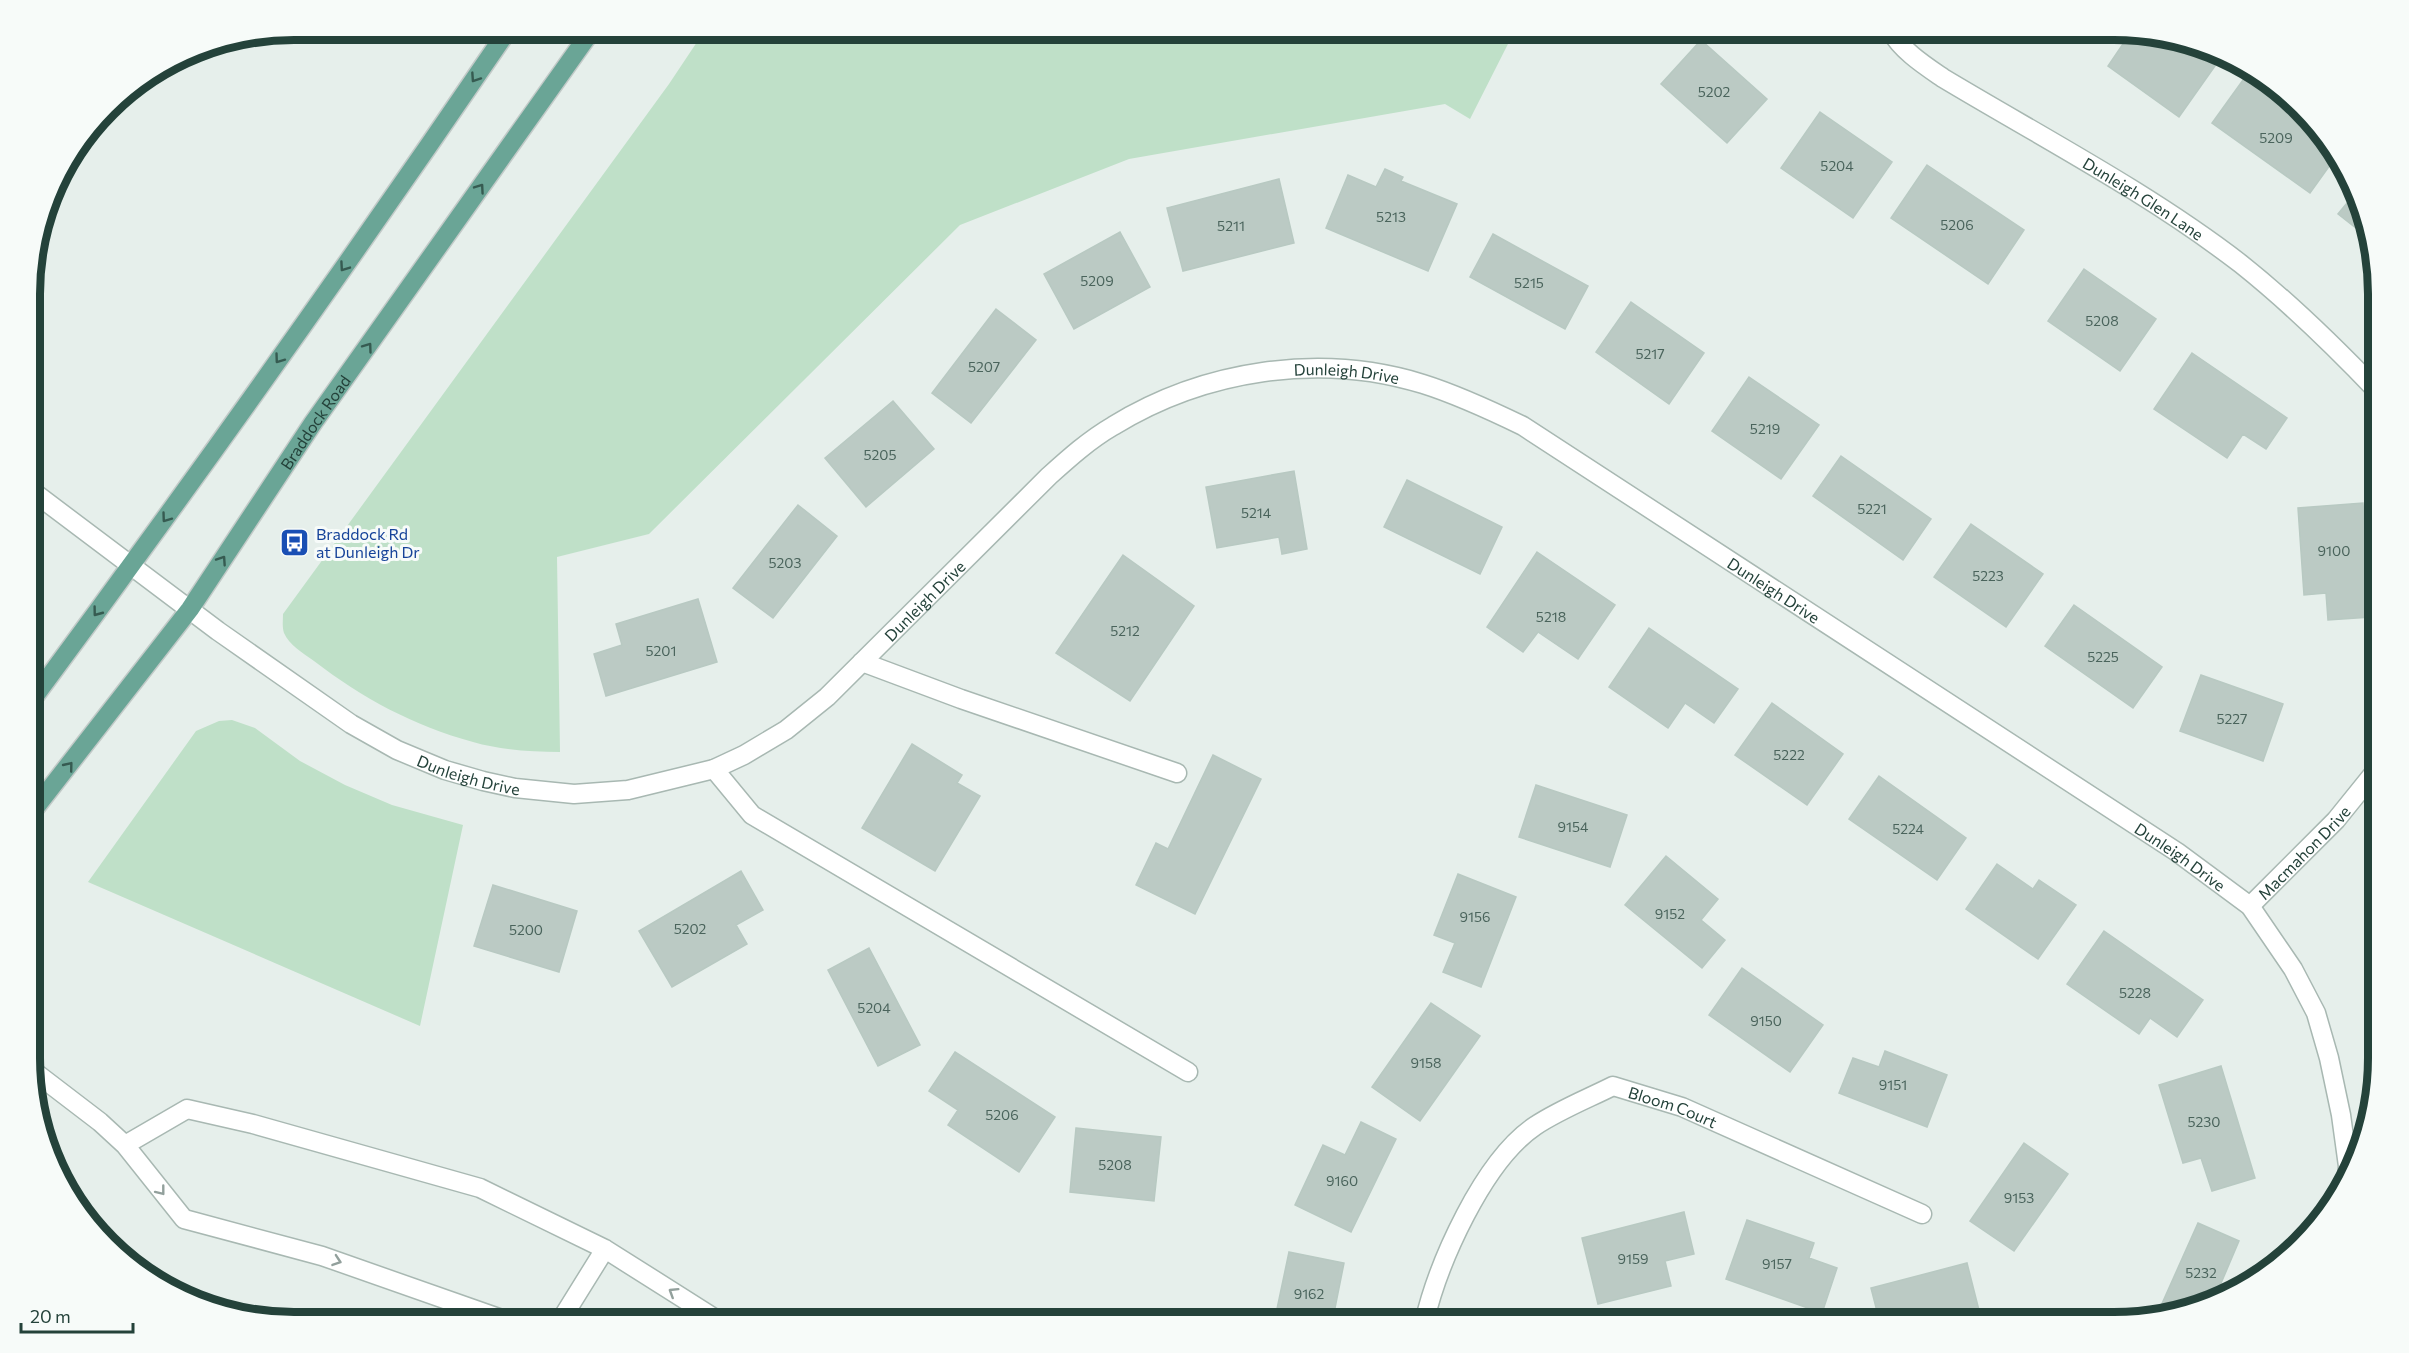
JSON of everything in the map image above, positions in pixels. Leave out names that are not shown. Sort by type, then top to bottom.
[{"type":"main road","points":[[40,689],[289,345],[501,40]]},
{"type":"main road","name":"Braddock Road","points":[[40,802],[190,609],[313,423],[585,40]]},
{"type":"street","name":"Dunleigh Glen Lane","points":[[1897,40],[1917,59],[1943,78],[2159,206],[2242,265],[2328,339],[2368,381]]},
{"type":"street","name":"Dunleigh Drive","points":[[40,497],[218,631],[351,724],[397,750],[445,770],[515,788],[574,794],[628,790],[714,769],[744,755],[786,730],[827,697],[1049,476],[1079,450],[1112,427],[1178,393],[1209,383],[1259,372],[1314,368],[1367,372],[1432,387],[1475,403],[1523,426],[2177,852],[2250,906],[2293,969],[2316,1013],[2329,1058],[2347,1159]]},
{"type":"street","points":[[862,662],[961,699],[1177,773]]},
{"type":"street","points":[[714,769],[752,815],[1188,1072]]},
{"type":"street","name":"Macmahon Drive","points":[[2250,906],[2336,820],[2368,780]]},
{"type":"street","points":[[41,1078],[100,1122],[125,1145],[184,1219],[322,1256],[482,1312]]},
{"type":"street","name":"Bloom Court","points":[[1427,1312],[1440,1268],[1473,1201],[1499,1160],[1534,1127],[1612,1086],[1682,1107],[1922,1214]]},
{"type":"street","points":[[125,1145],[187,1109],[252,1124],[480,1188],[605,1249],[705,1312]]},
{"type":"street","points":[[566,1312],[605,1249]]},
{"type":"green space","points":[[698,40],[1510,40],[1470,119],[1445,104],[1129,159],[960,225],[649,534],[557,557],[560,752],[494,747],[430,728],[370,699],[301,652],[284,633],[283,614],[669,84]]},
{"type":"green space","points":[[232,720],[255,728],[300,761],[345,785],[392,805],[463,825],[420,1026],[88,882],[196,731],[219,721]]},
{"type":"building","points":[[1701,40],[1767,99],[1727,143],[1661,84]]},
{"type":"building","points":[[2125,41],[2180,49],[2200,56],[2215,66],[2179,117],[2108,66]]},
{"type":"building","points":[[2245,77],[2269,93],[2294,115],[2316,140],[2331,163],[2310,193],[2212,123]]},
{"type":"building","points":[[1820,112],[1892,162],[1853,218],[1781,168]]},
{"type":"building","points":[[1927,165],[2024,230],[1988,284],[1891,218]]},
{"type":"building","points":[[1385,169],[1403,177],[1401,181],[1457,204],[1428,271],[1326,228],[1348,175],[1376,187]]},
{"type":"building","points":[[1279,179],[1294,243],[1183,271],[1167,208]]},
{"type":"building","points":[[2350,200],[2361,232],[2338,214]]},
{"type":"building","points":[[1120,232],[1150,287],[1074,329],[1044,274]]},
{"type":"building","points":[[1493,234],[1588,286],[1565,329],[1470,277]]},
{"type":"building","points":[[2084,269],[2156,319],[2120,371],[2048,321]]},
{"type":"building","points":[[1631,302],[1704,353],[1669,404],[1596,352]]},
{"type":"building","points":[[996,309],[1036,340],[971,423],[932,393]]},
{"type":"building","points":[[2192,353],[2287,418],[2266,449],[2243,434],[2227,458],[2154,409]]},
{"type":"building","points":[[1749,377],[1819,425],[1781,479],[1712,431]]},
{"type":"building","points":[[893,401],[934,449],[866,507],[825,458]]},
{"type":"building","points":[[1841,456],[1931,519],[1903,560],[1813,496]]},
{"type":"building","points":[[1294,471],[1307,549],[1282,554],[1279,537],[1217,548],[1206,487]]},
{"type":"building","points":[[1407,480],[1502,527],[1480,574],[1384,527]]},
{"type":"building","points":[[2363,503],[2368,574],[2368,617],[2328,620],[2326,593],[2304,595],[2298,508]]},
{"type":"building","points":[[798,505],[837,536],[773,618],[733,588]]},
{"type":"building","points":[[1971,524],[2043,574],[2006,627],[1934,577]]},
{"type":"building","points":[[1537,552],[1615,605],[1578,659],[1538,632],[1523,652],[1487,627]]},
{"type":"building","points":[[1123,555],[1194,606],[1130,701],[1056,653]]},
{"type":"building","points":[[698,599],[717,662],[606,696],[594,654],[622,645],[616,624]]},
{"type":"building","points":[[2074,605],[2162,667],[2133,708],[2045,646]]},
{"type":"building","points":[[1649,628],[1738,689],[1714,723],[1685,703],[1668,728],[1609,687]]},
{"type":"building","points":[[2201,675],[2283,704],[2263,761],[2180,731]]},
{"type":"building","points":[[1772,703],[1843,754],[1807,805],[1735,755]]},
{"type":"building","points":[[912,744],[962,775],[957,783],[980,796],[935,871],[862,828]]},
{"type":"building","points":[[1213,755],[1261,779],[1195,914],[1136,885],[1156,843],[1168,849]]},
{"type":"building","points":[[1879,776],[1966,838],[1937,880],[1849,819]]},
{"type":"building","points":[[1536,785],[1627,815],[1610,867],[1519,837]]},
{"type":"building","points":[[1666,856],[1718,899],[1701,920],[1725,940],[1702,968],[1625,905]]},
{"type":"building","points":[[1997,864],[2033,889],[2039,880],[2076,905],[2038,959],[1966,909]]},
{"type":"building","points":[[741,871],[763,910],[736,925],[747,944],[672,987],[639,931]]},
{"type":"building","points":[[1458,874],[1516,897],[1481,987],[1443,972],[1455,943],[1434,935]]},
{"type":"building","points":[[493,885],[577,911],[559,972],[474,946]]},
{"type":"building","points":[[2104,931],[2203,1000],[2177,1037],[2150,1018],[2139,1034],[2067,984]]},
{"type":"building","points":[[869,948],[920,1045],[878,1066],[828,970]]},
{"type":"building","points":[[1742,968],[1823,1025],[1790,1072],[1709,1015]]},
{"type":"building","points":[[1431,1003],[1480,1036],[1420,1121],[1372,1087]]},
{"type":"building","points":[[1885,1051],[1947,1075],[1927,1127],[1839,1093],[1853,1058],[1879,1067]]},
{"type":"building","points":[[955,1052],[1055,1117],[1019,1172],[948,1125],[958,1110],[929,1091]]},
{"type":"building","points":[[2221,1066],[2255,1178],[2212,1191],[2201,1158],[2183,1163],[2159,1085]]},
{"type":"building","points":[[1361,1122],[1396,1139],[1351,1232],[1295,1205],[1323,1145],[1345,1155]]},
{"type":"building","points":[[1076,1128],[1161,1137],[1154,1201],[1070,1192]]},
{"type":"building","points":[[2024,1143],[2068,1174],[2014,1251],[1970,1221]]},
{"type":"building","points":[[1684,1212],[1694,1254],[1665,1261],[1671,1286],[1598,1304],[1582,1238]]},
{"type":"building","points":[[1747,1220],[1814,1243],[1809,1258],[1837,1268],[1822,1312],[1726,1279]]},
{"type":"building","points":[[2198,1223],[2239,1241],[2218,1290],[2196,1299],[2160,1308]]},
{"type":"building","points":[[1289,1252],[1344,1263],[1334,1312],[1276,1312]]},
{"type":"building","points":[[1967,1263],[1979,1312],[1877,1312],[1871,1288]]},
{"type":"place","name":"Braddock Rd at Dunleigh Dr","points":[[295,542]]}]
